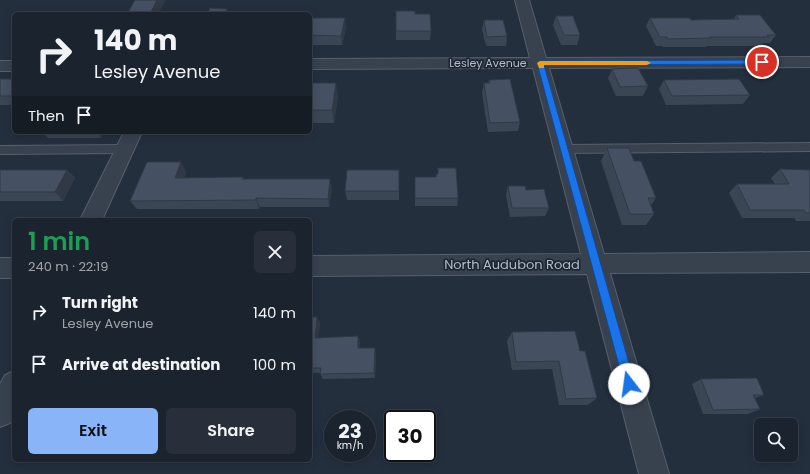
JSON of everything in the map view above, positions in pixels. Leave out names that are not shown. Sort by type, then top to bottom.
[{"type":"street","points":[[522,0],[654,474]]},
{"type":"street","name":"Lesley Avenue","points":[[312,64],[810,62]]},
{"type":"street","points":[[0,66],[12,66]]},
{"type":"street","points":[[92,218],[129,140]]},
{"type":"street","name":"North Audubon Road","points":[[312,266],[810,262]]},
{"type":"street","points":[[0,268],[12,268]]},
{"type":"street","points":[[0,413],[12,388]]},
{"type":"lane","points":[[0,150],[129,140]]},
{"type":"lane","points":[[564,149],[810,147]]},
{"type":"building","points":[[135,0],[157,0],[151,12],[128,12]]},
{"type":"building","points":[[210,8],[227,9],[226,12],[208,12]]},
{"type":"building","points":[[396,11],[415,11],[415,14],[430,14],[431,31],[396,31]]},
{"type":"building","points":[[736,15],[760,15],[776,35],[767,35],[768,37],[668,39],[667,37],[660,37],[650,18],[690,18],[691,20],[739,19]]},
{"type":"building","points":[[556,16],[573,16],[580,35],[564,35]]},
{"type":"building","points":[[312,18],[345,18],[341,36],[312,35]]},
{"type":"building","points":[[484,20],[503,20],[507,36],[487,37]]},
{"type":"building","points":[[638,68],[648,86],[620,87],[612,69]]},
{"type":"building","points":[[0,79],[12,79],[12,96],[0,96]]},
{"type":"building","points":[[510,79],[520,122],[490,123],[484,83],[490,83],[489,80]]},
{"type":"building","points":[[739,79],[750,95],[672,96],[664,80]]},
{"type":"building","points":[[312,83],[336,83],[332,110],[312,110]]},
{"type":"building","points":[[607,148],[629,148],[634,161],[641,161],[656,198],[648,198],[654,214],[630,214]]},
{"type":"building","points":[[147,162],[181,162],[175,178],[243,177],[242,179],[330,179],[328,199],[256,198],[256,200],[130,201]]},
{"type":"building","points":[[438,168],[456,168],[458,198],[415,198],[415,177],[436,177],[436,174],[438,174]]},
{"type":"building","points":[[780,169],[810,170],[810,213],[806,213],[804,210],[750,210],[737,184],[789,184]]},
{"type":"building","points":[[0,170],[67,170],[55,192],[0,192]]},
{"type":"building","points":[[347,170],[399,170],[399,191],[345,191]]},
{"type":"building","points":[[508,186],[525,186],[526,190],[544,189],[549,208],[512,208]]},
{"type":"building","points":[[312,317],[317,317],[315,338],[358,336],[358,348],[375,348],[374,373],[320,374],[321,368],[312,368]]},
{"type":"building","points":[[575,331],[580,351],[585,351],[597,398],[566,399],[559,361],[516,362],[512,332]]},
{"type":"building","points":[[757,378],[764,395],[753,395],[760,409],[713,410],[701,379]]},
{"type":"slow traffic","points":[[541,67],[540,63],[647,63]]},
{"type":"route","points":[[629,384],[540,63],[762,62]]}]
